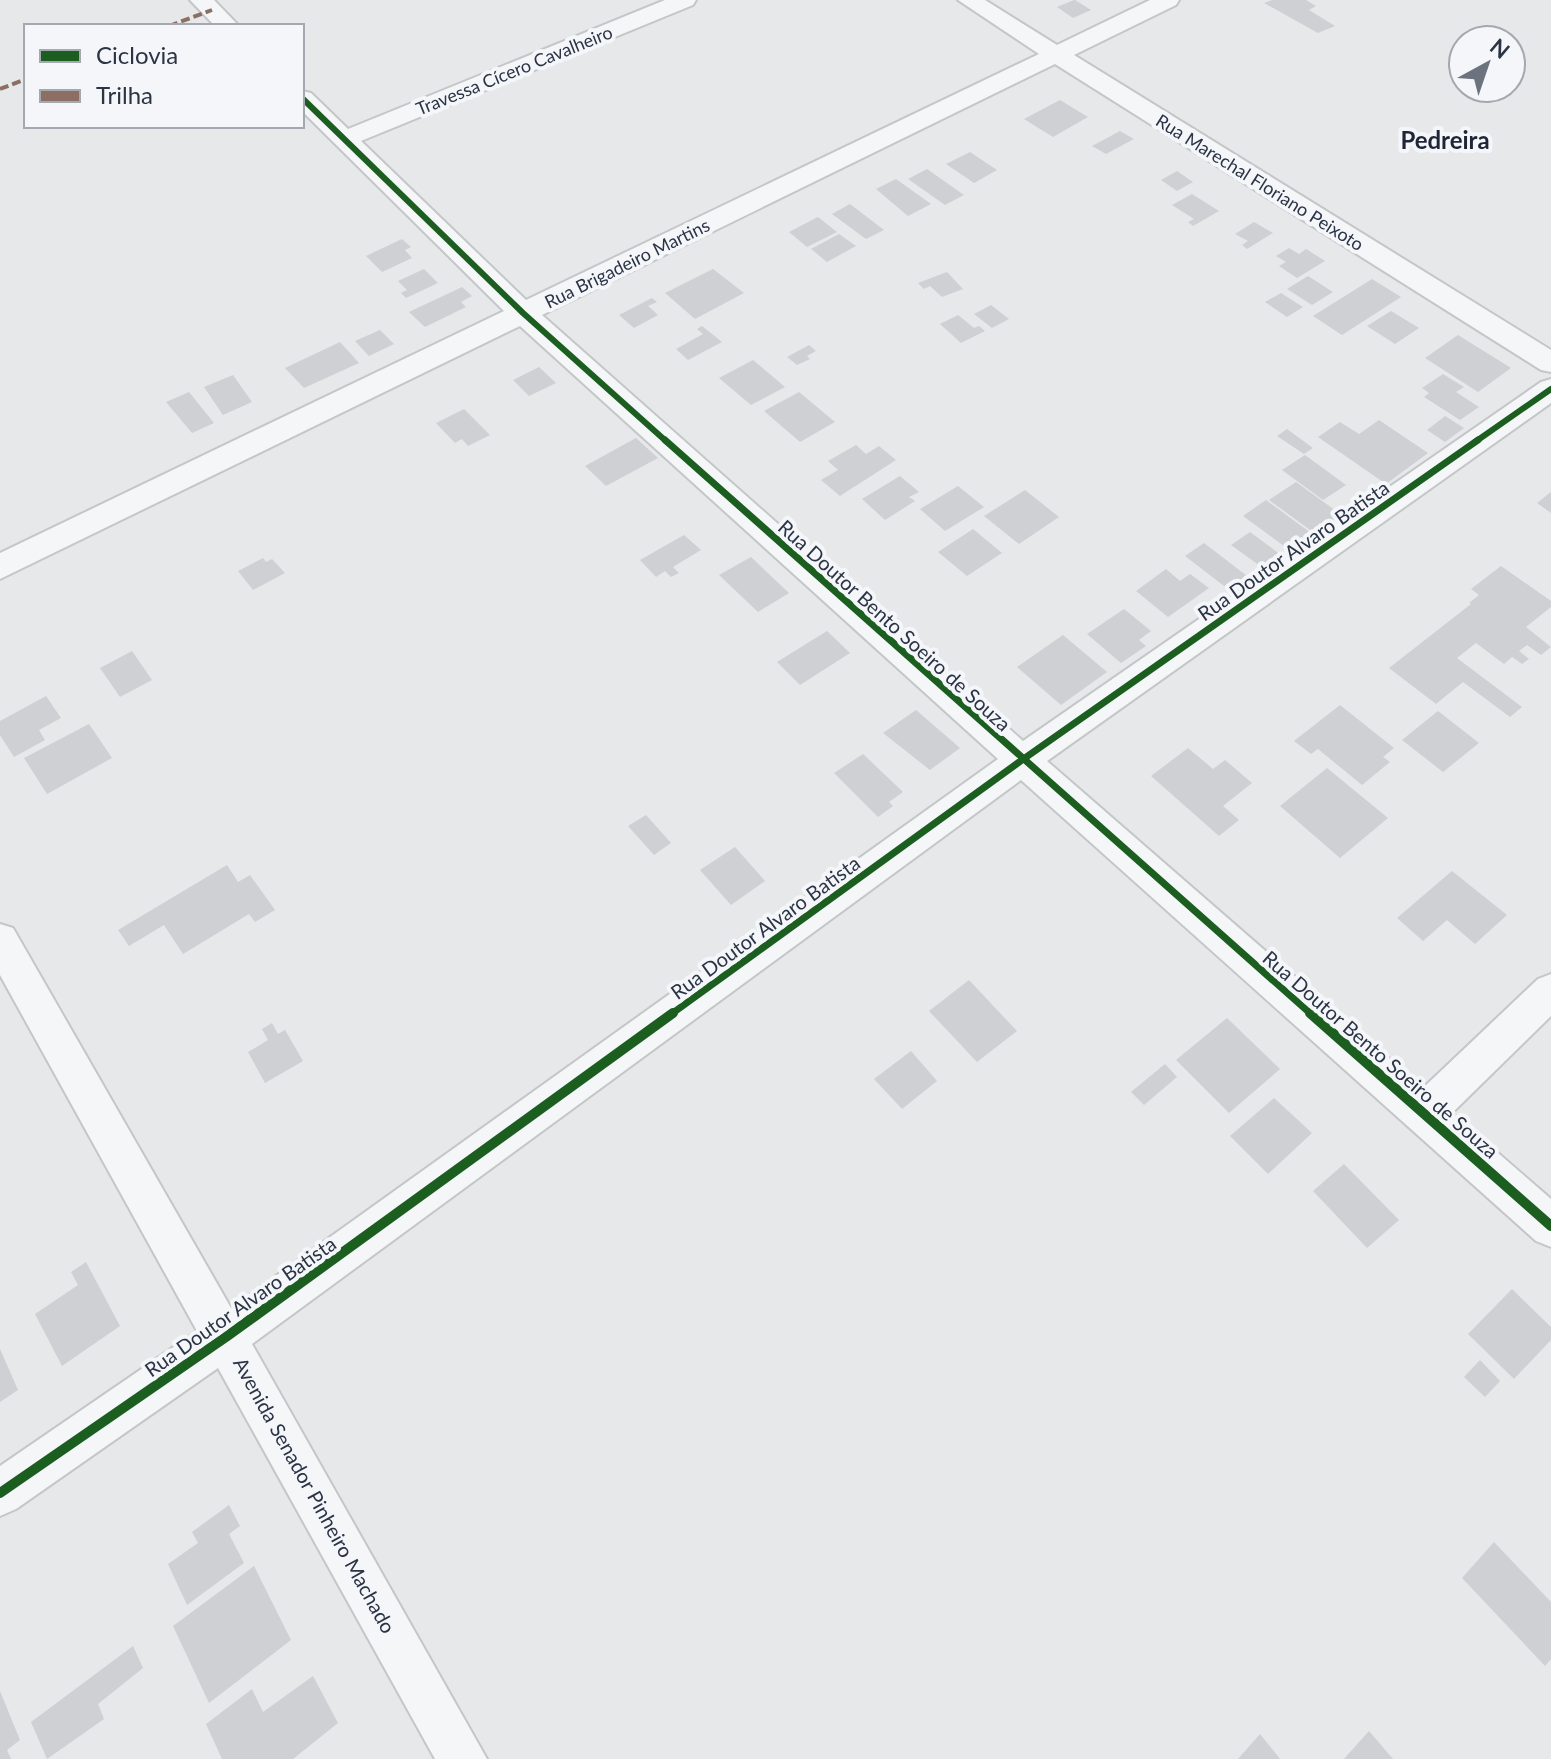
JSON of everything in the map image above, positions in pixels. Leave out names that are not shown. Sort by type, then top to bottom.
[{"type":"street","points":[[214,12],[238,0]]},
{"type":"street","name":"Travessa Cícero Cavalheiro","points":[[344,139],[685,0]]},
{"type":"street","name":"Rua Marechal Floriano Peixoto","points":[[969,0],[1551,363]]},
{"type":"street","name":"Rua Brigadeiro Martins","points":[[0,567],[1168,0]]},
{"type":"street","name":"Rua Doutor Bento Soeiro de Souza","points":[[304,100],[523,313],[1022,760],[1551,1226]]},
{"type":"street","name":"Rua Doutor Alvaro Batista","points":[[0,1493],[226,1337],[1022,760],[1551,389]]},
{"type":"street","name":"Avenida Senador Pinheiro Machado","points":[[0,940],[462,1759]]},
{"type":"street","points":[[1425,1113],[1551,991]]},
{"type":"building","points":[[1074,0],[1091,10],[1073,18],[1057,7]]},
{"type":"building","points":[[1272,0],[1306,0],[1316,6],[1309,10],[1335,26],[1318,33],[1264,3]]},
{"type":"building","points":[[1060,100],[1088,117],[1053,137],[1024,119]]},
{"type":"building","points":[[1120,131],[1134,139],[1106,154],[1092,146]]},
{"type":"building","points":[[970,152],[997,170],[974,183],[946,164]]},
{"type":"building","points":[[927,169],[964,195],[945,205],[908,179]]},
{"type":"building","points":[[1177,171],[1193,182],[1177,191],[1161,180]]},
{"type":"building","points":[[896,179],[931,204],[908,216],[876,189]]},
{"type":"building","points":[[1192,194],[1219,211],[1193,226],[1188,222],[1194,219],[1172,205]]},
{"type":"building","points":[[850,204],[884,230],[866,239],[832,214]]},
{"type":"building","points":[[818,217],[837,232],[807,247],[789,232]]},
{"type":"building","points":[[1254,222],[1273,233],[1247,249],[1242,245],[1248,241],[1235,234]]},
{"type":"building","points":[[839,234],[856,246],[827,262],[811,249]]},
{"type":"building","points":[[402,239],[411,247],[405,250],[412,258],[382,272],[366,256]]},
{"type":"building","points":[[1289,248],[1299,254],[1306,249],[1325,261],[1297,278],[1279,266],[1286,262],[1276,256]]},
{"type":"building","points":[[424,269],[438,283],[406,298],[401,293],[407,290],[398,281]]},
{"type":"building","points":[[713,269],[744,293],[695,319],[665,293]]},
{"type":"building","points":[[947,272],[963,289],[942,297],[930,286],[924,289],[918,283]]},
{"type":"building","points":[[1308,276],[1333,292],[1312,305],[1287,289]]},
{"type":"building","points":[[1372,279],[1401,297],[1342,335],[1313,316]]},
{"type":"building","points":[[462,287],[472,296],[461,302],[466,307],[425,327],[409,312]]},
{"type":"building","points":[[1281,293],[1303,307],[1287,317],[1265,302]]},
{"type":"building","points":[[652,298],[657,302],[648,306],[658,315],[634,328],[619,315]]},
{"type":"building","points":[[991,305],[1009,319],[992,328],[974,314]]},
{"type":"building","points":[[1391,311],[1419,328],[1395,344],[1367,326]]},
{"type":"building","points":[[958,315],[974,328],[979,326],[985,331],[961,343],[940,324]]},
{"type":"building","points":[[702,326],[722,342],[688,360],[676,349],[703,334],[697,329]]},
{"type":"building","points":[[380,330],[394,344],[369,356],[355,341]]},
{"type":"building","points":[[1458,335],[1511,368],[1478,392],[1425,358]]},
{"type":"building","points":[[340,342],[359,363],[304,388],[285,368]]},
{"type":"building","points":[[809,345],[816,351],[807,356],[810,359],[797,365],[787,357]]},
{"type":"building","points":[[753,360],[785,387],[751,405],[719,378]]},
{"type":"building","points":[[539,367],[556,383],[529,396],[513,380]]},
{"type":"building","points":[[1443,374],[1464,387],[1456,392],[1479,407],[1460,420],[1424,397],[1429,393],[1422,388]]},
{"type":"building","points":[[233,375],[252,402],[223,415],[204,387]]},
{"type":"building","points":[[189,392],[214,423],[192,433],[166,402]]},
{"type":"building","points":[[799,392],[835,422],[800,442],[764,411]]},
{"type":"building","points":[[464,409],[490,435],[468,446],[462,439],[455,443],[436,423]]},
{"type":"building","points":[[1445,416],[1464,428],[1445,442],[1427,430]]},
{"type":"building","points":[[1379,420],[1428,453],[1386,484],[1318,437],[1340,422],[1359,434]]},
{"type":"building","points":[[1287,429],[1313,448],[1304,454],[1277,436]]},
{"type":"building","points":[[636,438],[658,458],[606,486],[585,466]]},
{"type":"building","points":[[856,445],[866,454],[879,446],[896,460],[840,496],[821,480],[838,470],[828,461]]},
{"type":"building","points":[[1305,455],[1346,485],[1323,500],[1282,470]]},
{"type":"building","points":[[900,476],[919,492],[909,497],[915,501],[885,520],[862,499]]},
{"type":"building","points":[[1296,482],[1343,516],[1317,535],[1269,500]]},
{"type":"building","points":[[958,486],[984,507],[945,531],[920,509]]},
{"type":"building","points":[[1025,490],[1059,517],[1019,544],[984,516]]},
{"type":"building","points":[[1551,492],[1551,513],[1537,503]]},
{"type":"building","points":[[1266,500],[1315,536],[1292,552],[1243,516]]},
{"type":"building","points":[[973,529],[1002,553],[967,576],[938,552]]},
{"type":"building","points":[[1250,532],[1285,558],[1267,571],[1231,545]]},
{"type":"building","points":[[684,535],[701,550],[673,567],[679,573],[671,577],[665,571],[656,577],[640,560]]},
{"type":"building","points":[[1204,543],[1251,579],[1232,592],[1185,556]]},
{"type":"building","points":[[751,557],[789,593],[758,612],[719,575]]},
{"type":"building","points":[[263,558],[266,562],[272,559],[285,573],[253,590],[238,571]]},
{"type":"building","points":[[1501,566],[1551,601],[1551,607],[1526,627],[1551,647],[1541,655],[1527,645],[1519,651],[1529,659],[1522,664],[1512,657],[1504,664],[1476,643],[1457,658],[1522,707],[1510,717],[1463,682],[1436,704],[1389,668],[1471,604],[1479,595],[1471,589]]},
{"type":"building","points":[[1166,569],[1180,581],[1190,574],[1209,588],[1168,617],[1136,591]]},
{"type":"building","points":[[1124,609],[1151,631],[1139,640],[1146,646],[1121,663],[1087,634]]},
{"type":"building","points":[[827,631],[850,653],[800,685],[777,662]]},
{"type":"building","points":[[1063,635],[1107,672],[1061,705],[1017,667]]},
{"type":"building","points":[[132,651],[152,680],[120,697],[100,668]]},
{"type":"building","points":[[46,696],[61,718],[39,730],[45,740],[14,757],[0,735],[0,721]]},
{"type":"building","points":[[1340,705],[1394,748],[1383,757],[1390,762],[1362,785],[1318,749],[1311,754],[1294,741]]},
{"type":"building","points":[[916,710],[960,748],[930,770],[883,733]]},
{"type":"building","points":[[1438,711],[1479,743],[1443,772],[1402,740]]},
{"type":"building","points":[[89,724],[112,758],[47,794],[24,758]]},
{"type":"building","points":[[1188,748],[1213,769],[1225,760],[1252,783],[1223,806],[1239,820],[1219,836],[1151,776]]},
{"type":"building","points":[[863,754],[903,792],[889,802],[893,806],[878,817],[834,773]]},
{"type":"building","points":[[1327,768],[1388,818],[1340,858],[1280,806]]},
{"type":"building","points":[[646,815],[671,843],[654,855],[628,826]]},
{"type":"building","points":[[735,847],[765,881],[731,905],[700,870]]},
{"type":"building","points":[[227,865],[238,882],[250,875],[275,910],[255,922],[249,914],[183,954],[164,925],[129,946],[118,930]]},
{"type":"building","points":[[1452,871],[1507,915],[1475,944],[1447,920],[1423,941],[1397,918]]},
{"type":"building","points":[[969,980],[1017,1031],[977,1062],[929,1011]]},
{"type":"building","points":[[1227,1018],[1280,1069],[1229,1113],[1176,1060]]},
{"type":"building","points":[[272,1023],[278,1034],[285,1030],[303,1061],[265,1083],[248,1052],[268,1040],[262,1029]]},
{"type":"building","points":[[911,1051],[937,1081],[902,1109],[874,1079]]},
{"type":"building","points":[[1165,1064],[1177,1077],[1144,1105],[1131,1092]]},
{"type":"building","points":[[1274,1098],[1312,1133],[1268,1174],[1230,1136]]},
{"type":"building","points":[[1344,1164],[1399,1220],[1367,1248],[1313,1191]]},
{"type":"building","points":[[86,1262],[120,1326],[62,1366],[35,1314],[78,1285],[71,1272]]},
{"type":"building","points":[[1512,1289],[1551,1327],[1551,1340],[1514,1379],[1468,1334]]},
{"type":"building","points":[[0,1349],[18,1390],[0,1402]]},
{"type":"building","points":[[1480,1360],[1500,1381],[1485,1397],[1464,1377]]},
{"type":"building","points":[[229,1505],[240,1526],[229,1534],[244,1563],[187,1605],[168,1564],[198,1543],[192,1532]]},
{"type":"building","points":[[1494,1542],[1551,1602],[1551,1659],[1545,1666],[1462,1578]]},
{"type":"building","points":[[254,1566],[291,1640],[209,1703],[173,1626]]},
{"type":"building","points":[[133,1646],[143,1668],[98,1704],[104,1719],[47,1759],[31,1722]]},
{"type":"building","points":[[313,1676],[338,1723],[293,1759],[222,1759],[206,1724],[252,1689],[263,1712]]},
{"type":"building","points":[[0,1691],[20,1740],[7,1750],[11,1759],[0,1759]]},
{"type":"building","points":[[1369,1731],[1393,1759],[1344,1759]]},
{"type":"building","points":[[1260,1734],[1280,1759],[1238,1759]]},
{"type":"marked path","points":[[174,24],[212,10]]},
{"type":"marked path","points":[[0,89],[24,80]]},
{"type":"cycle path","points":[[304,100],[523,313],[1022,760],[1551,1226]]},
{"type":"cycle path","points":[[0,1493],[226,1337],[1022,760],[1551,389]]},
{"type":"district","name":"Pedreira","points":[[1445,139]]}]
